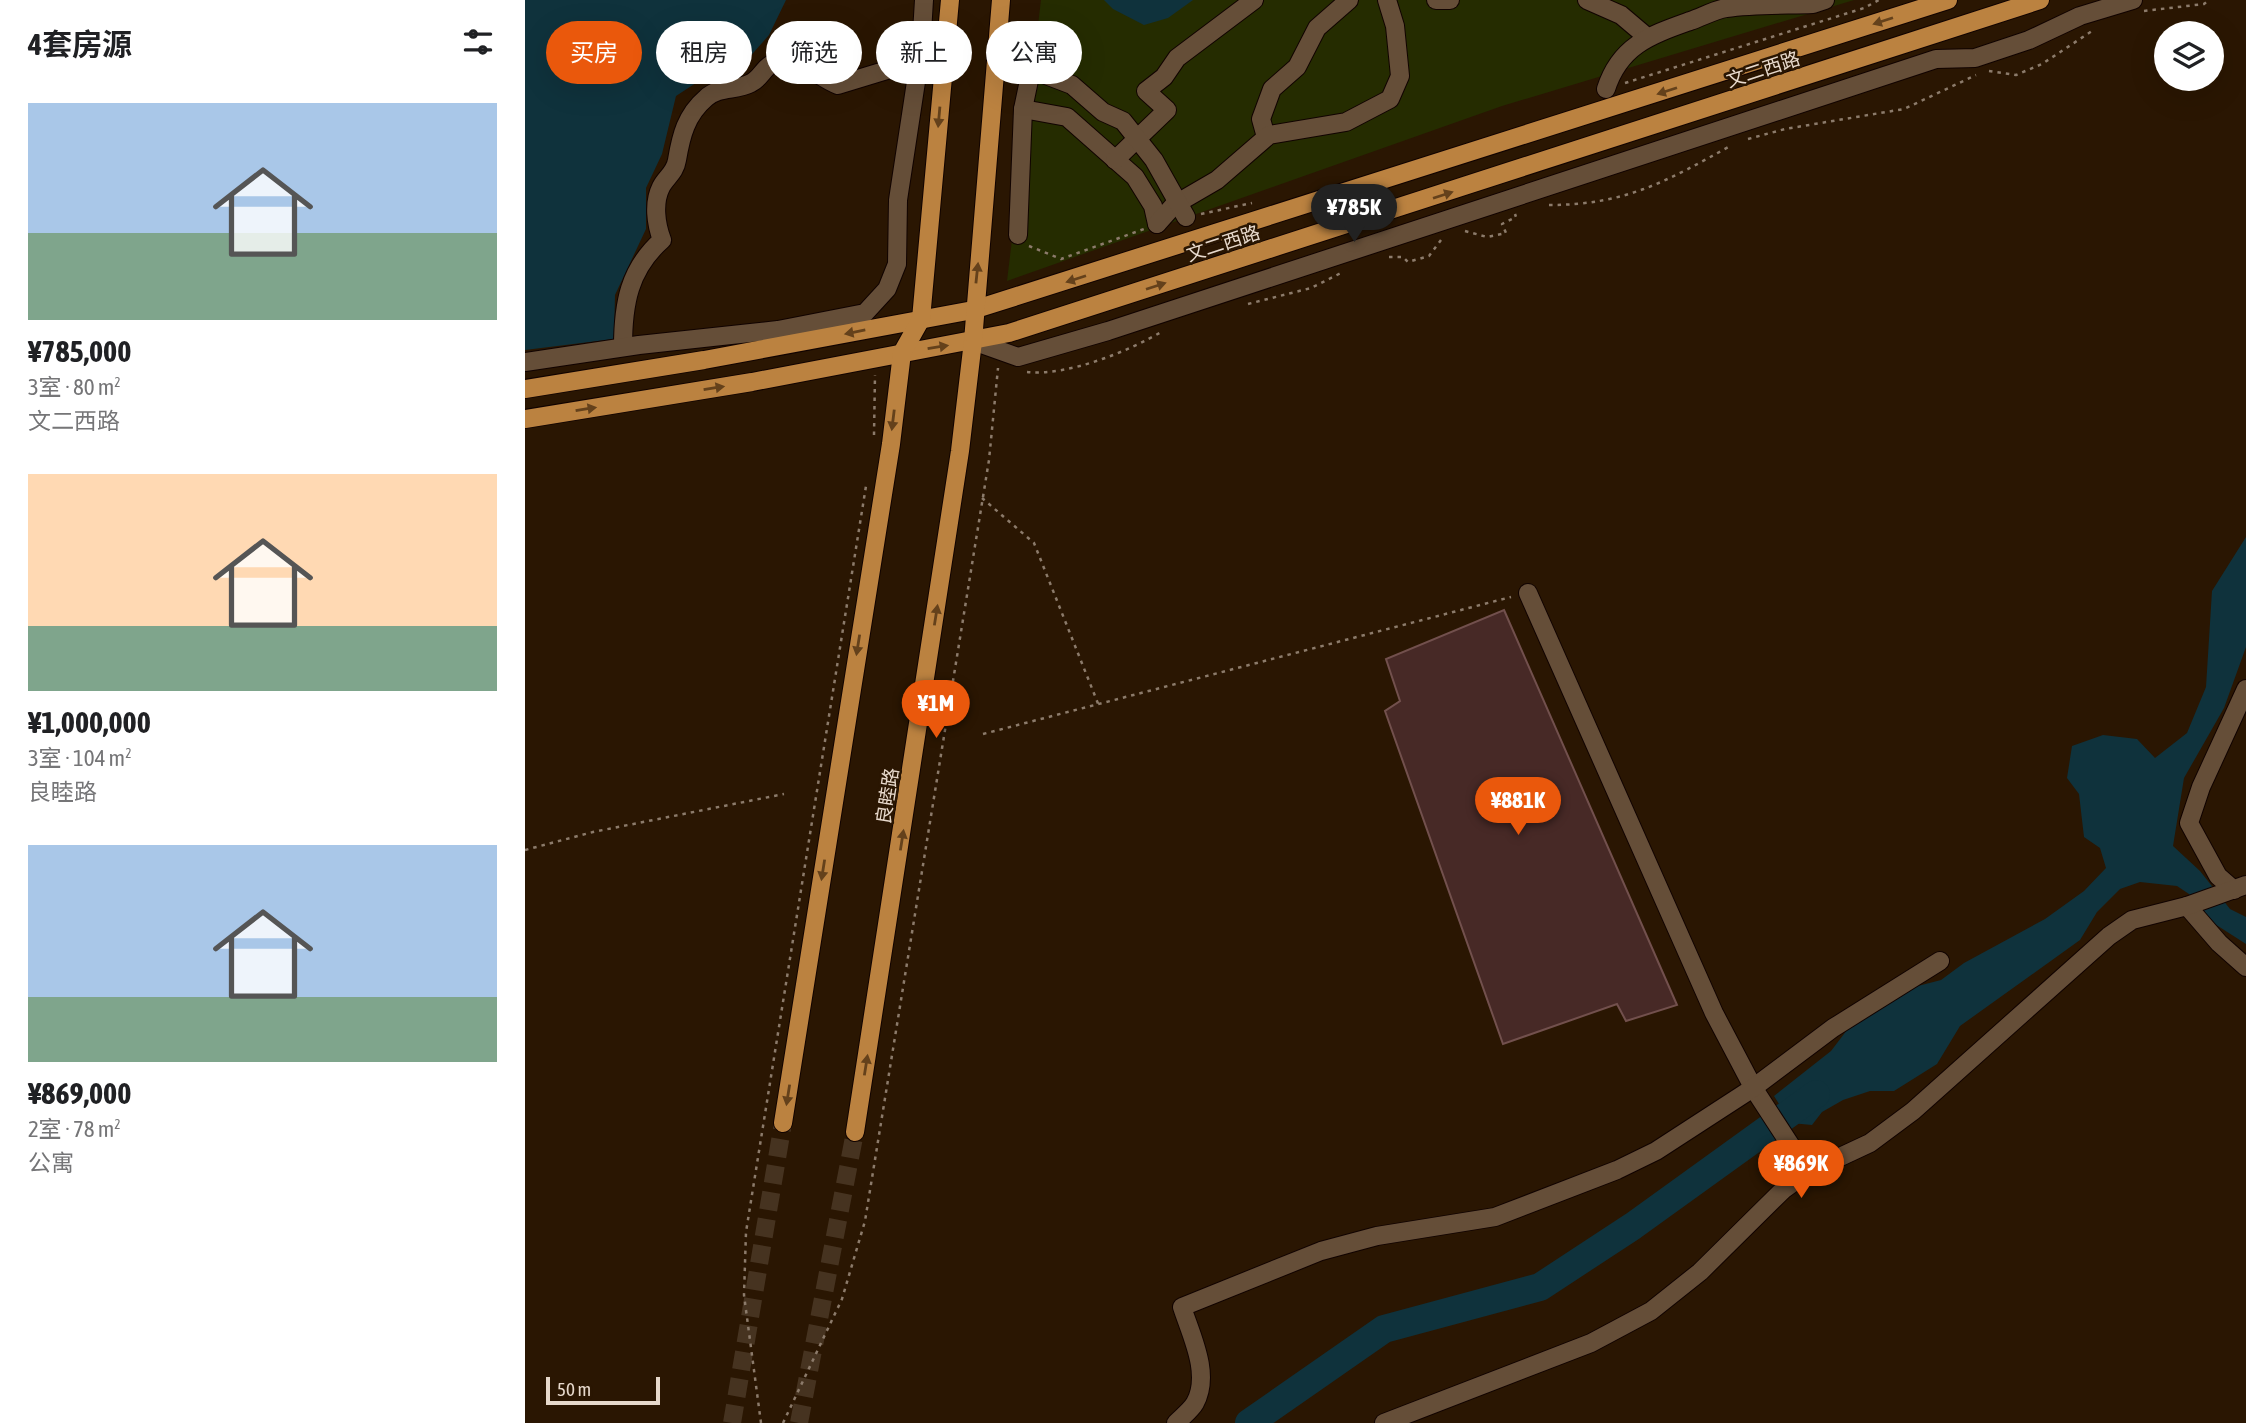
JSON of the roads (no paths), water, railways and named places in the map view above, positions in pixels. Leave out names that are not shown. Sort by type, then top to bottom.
[{"type":"main road","points":[[783,1123],[891,444],[902,353],[921,319],[950,0]]},
{"type":"main road","name":"良睦路","points":[[855,1132],[958,465],[973,341],[973,310],[1001,0]]},
{"type":"main road","name":"文二西路","points":[[525,389],[973,310],[1948,0]]},
{"type":"main road","name":"文二西路","points":[[525,419],[1009,333],[1475,185],[2040,0]]},
{"type":"street","points":[[923,21],[925,0]]},
{"type":"street","points":[[1115,160],[1167,110],[1146,91],[1164,78],[1177,58],[1254,0]]},
{"type":"street","points":[[1266,137],[1261,119],[1272,89],[1297,67],[1317,29],[1349,0]]},
{"type":"street","points":[[1023,109],[1067,117],[1135,177],[1153,206],[1157,224],[1182,210],[1266,137],[1346,122],[1389,99],[1400,76],[1395,26],[1387,0]]},
{"type":"street","points":[[1436,0],[1450,0]]},
{"type":"street","points":[[1587,0],[1621,15],[1647,37]]},
{"type":"street","points":[[1607,89],[1610,78],[1623,59],[1647,37],[1724,9],[1813,4],[1825,0]]},
{"type":"street","points":[[973,341],[999,359],[1018,357],[1108,331],[1936,59],[1975,58],[2029,40],[2080,16],[2133,8]]},
{"type":"street","points":[[624,347],[623,313],[627,292],[638,268],[662,240],[657,226],[656,204],[661,185],[671,176],[685,123],[706,98],[720,89],[734,89],[754,82],[765,66],[782,61],[806,66],[838,85],[876,73]]},
{"type":"street","points":[[1018,235],[1023,109],[1032,66],[1038,72],[1072,85],[1103,112],[1123,121],[1182,210]]},
{"type":"street","points":[[525,362],[624,347],[778,330],[865,313],[887,289],[897,264],[898,200],[916,84]]},
{"type":"street","points":[[1528,593],[1714,1013],[1754,1088],[1807,1171]]},
{"type":"street","points":[[2236,889],[2218,876],[2189,823],[2201,787],[2246,689]]},
{"type":"street","points":[[1384,1423],[1591,1343],[1651,1311],[1684,1287],[1783,1190],[1807,1171],[1870,1143],[1913,1111],[2109,936],[2132,920],[2187,906],[2236,889]]},
{"type":"street","points":[[2187,906],[2219,943],[2246,967]]},
{"type":"street","points":[[1176,1423],[1195,1404],[1202,1384],[1195,1346],[1182,1307],[1321,1251],[1377,1236],[1496,1217],[1567,1191],[1656,1151],[1754,1088],[1833,1028],[1940,961]]},
{"type":"water","points":[[525,0],[786,0],[776,21],[766,21],[766,38],[752,54],[752,21],[656,21],[656,84],[694,84],[676,96],[662,154],[646,188],[646,229],[615,295],[614,339],[525,350]]},
{"type":"water","points":[[1104,0],[1193,0],[1168,18],[1144,25],[1113,9]]},
{"type":"water","points":[[2246,537],[2246,647],[2224,708],[2184,778],[2173,846],[2200,871],[2230,909],[2246,917],[2246,944],[2207,919],[2189,894],[2177,886],[2140,882],[2120,889],[2097,912],[2080,940],[1960,1026],[1937,1064],[1894,1091],[1870,1091],[1843,1100],[1822,1112],[1812,1125],[1791,1123],[1774,1096],[1831,1051],[1847,1030],[1914,987],[1941,980],[1964,963],[2045,919],[2084,891],[2106,868],[2100,848],[2084,837],[2079,794],[2067,778],[2072,746],[2103,735],[2137,739],[2155,758],[2187,733],[2206,687],[2212,591]]},
{"type":"waterway","points":[[1249,1423],[1384,1329],[1540,1287],[1633,1226],[1816,1094]]},
{"type":"tunnel","points":[[732,1423],[783,1123]]},
{"type":"tunnel","points":[[799,1423],[855,1132]]}]
